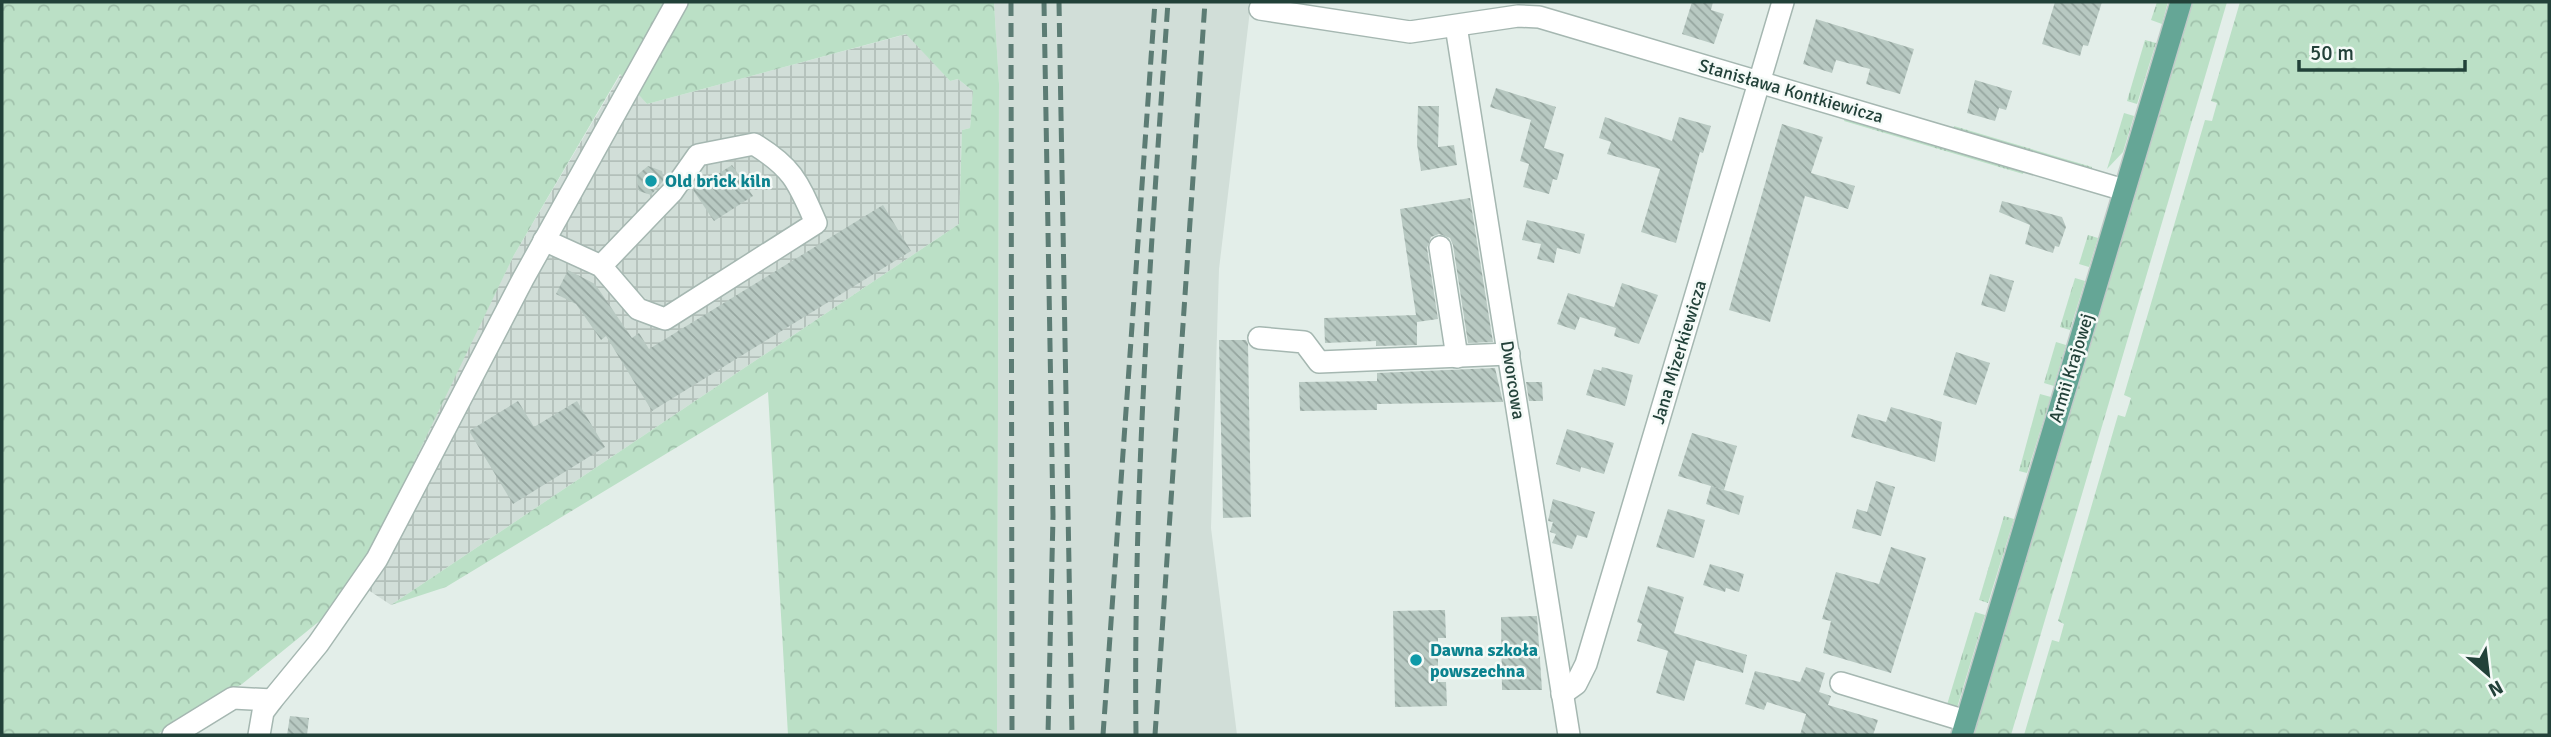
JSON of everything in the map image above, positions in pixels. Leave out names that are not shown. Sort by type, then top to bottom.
[{"type":"main road","name":"Armii Krajowej","points":[[1964,728],[2180,2]]},
{"type":"street","points":[[259,735],[263,712],[318,643],[377,559],[544,240],[677,2]]},
{"type":"street","name":"Jana Mizerkiewicza","points":[[1562,694],[1576,684],[1586,664],[1783,2]]},
{"type":"street","name":"Stanisława Kontkiewicza","points":[[1260,9],[1410,32],[1518,16],[1541,9],[1759,82],[2124,190]]},
{"type":"street","name":"Dworcowa","points":[[1456,26],[1569,735]]},
{"type":"street","points":[[544,240],[601,266],[638,309],[665,319],[816,223],[801,189],[782,161],[754,144],[723,149],[698,155],[672,192],[601,266]]},
{"type":"street","points":[[1440,247],[1457,357]]},
{"type":"street","points":[[1259,338],[1304,342],[1319,362],[1509,354]]},
{"type":"street","points":[[1841,683],[1964,728]]},
{"type":"street","points":[[173,735],[233,698],[272,700]]},
{"type":"shaded area","points":[[994,2],[1251,2],[1219,269],[1211,528],[1237,735],[997,735],[999,84]]},
{"type":"shaded area","points":[[907,34],[950,81],[958,79],[973,91],[970,128],[962,130],[959,224],[391,605],[353,580],[514,255],[621,74],[647,104]]},
{"type":"green space","points":[[2,2],[994,2],[999,84],[997,735],[788,735],[768,392],[446,587],[391,605],[959,224],[962,130],[970,128],[973,91],[958,79],[950,81],[906,34],[647,104],[620,74],[514,255],[385,522],[353,580],[327,615],[242,684],[156,735],[2,735]]},
{"type":"green space","points":[[2157,2],[2168,2],[2162,24],[2151,20]]},
{"type":"green space","points":[[2193,2],[2227,2],[2011,735],[1974,735]]},
{"type":"green space","points":[[2240,2],[2549,2],[2549,735],[2024,735],[2052,640],[2059,642],[2064,624],[2058,621],[2118,415],[2125,417],[2131,398],[2124,395],[2205,120],[2212,121],[2217,103],[2211,101]]},
{"type":"green space","points":[[2145,40],[2156,43],[2137,104],[2127,101]]},
{"type":"green space","points":[[2124,113],[2134,116],[2123,152],[2107,169]]},
{"type":"green space","points":[[1845,118],[2024,171],[2023,174],[1844,121]]},
{"type":"green space","points":[[1954,126],[2092,167],[2091,170],[1953,129]]},
{"type":"green space","points":[[2088,235],[2098,238],[2089,267],[2079,264]]},
{"type":"green space","points":[[2075,278],[2085,281],[2070,330],[2060,327]]},
{"type":"green space","points":[[2056,342],[2066,345],[2054,386],[2044,383]]},
{"type":"green space","points":[[2040,394],[2051,397],[2027,473],[2019,471]]},
{"type":"green space","points":[[2004,516],[2014,519],[1988,603],[1979,600]]},
{"type":"green space","points":[[1975,612],[1985,615],[1956,711],[1946,708]]},
{"type":"building","points":[[1692,2],[1713,2],[1711,10],[1724,14],[1714,44],[1682,34]]},
{"type":"building","points":[[2055,2],[2102,2],[2088,46],[2083,45],[2080,56],[2042,44]]},
{"type":"building","points":[[1816,19],[1914,49],[1900,94],[1866,84],[1870,69],[1836,60],[1832,73],[1803,64]]},
{"type":"building","points":[[1975,80],[2012,91],[2006,110],[1999,108],[1995,121],[1967,113]]},
{"type":"building","points":[[1496,88],[1556,107],[1544,148],[1564,154],[1557,180],[1553,179],[1549,194],[1523,187],[1529,164],[1520,161],[1531,120],[1490,107]]},
{"type":"building","points":[[1418,106],[1439,106],[1438,147],[1454,145],[1457,165],[1421,171],[1417,144]]},
{"type":"building","points":[[1605,117],[1672,141],[1679,117],[1711,126],[1703,153],[1700,152],[1676,243],[1641,232],[1660,169],[1607,154],[1611,142],[1599,138]]},
{"type":"building","points":[[1782,124],[1823,137],[1811,173],[1855,186],[1848,209],[1805,196],[1770,322],[1729,310]]},
{"type":"building","points":[[732,165],[753,196],[714,221],[693,190]]},
{"type":"building","name":"Old brick kiln","points":[[648,166],[662,171],[664,180],[651,195],[639,191],[636,176]]},
{"type":"building","points":[[1470,198],[1493,342],[1468,343],[1453,245],[1450,238],[1439,234],[1431,237],[1427,248],[1438,319],[1417,322],[1417,345],[1376,346],[1376,341],[1325,343],[1324,318],[1416,315],[1400,209]]},
{"type":"building","points":[[2002,201],[2062,217],[2066,227],[2059,247],[2055,246],[2053,253],[2025,244],[2030,225],[1999,212]]},
{"type":"building","points":[[883,205],[911,251],[652,411],[606,336],[601,340],[576,304],[556,294],[568,270],[595,284],[632,338],[639,333],[649,349]]},
{"type":"building","points":[[1527,220],[1585,234],[1580,254],[1557,248],[1554,263],[1537,259],[1541,244],[1522,240]]},
{"type":"building","points":[[1990,274],[2014,281],[2005,312],[1981,305]]},
{"type":"building","points":[[1622,283],[1658,295],[1639,344],[1614,336],[1616,328],[1580,317],[1575,330],[1557,324],[1568,293],[1614,307]]},
{"type":"building","points":[[1219,340],[1246,340],[1248,344],[1251,517],[1223,518]]},
{"type":"building","points":[[1956,352],[1990,363],[1976,405],[1943,395]]},
{"type":"building","points":[[1602,367],[1633,375],[1625,406],[1586,395],[1594,369],[1601,371]]},
{"type":"building","points":[[1495,368],[1503,402],[1377,404],[1377,410],[1300,411],[1299,382],[1377,381],[1377,373]]},
{"type":"building","points":[[1526,382],[1542,382],[1543,401],[1529,401]]},
{"type":"building","points":[[518,401],[534,427],[577,401],[605,447],[513,504],[469,431]]},
{"type":"building","points":[[1891,407],[1942,422],[1935,462],[1851,437],[1858,414],[1886,422]]},
{"type":"building","points":[[1567,429],[1614,443],[1604,474],[1581,467],[1580,472],[1556,464]]},
{"type":"building","points":[[1692,433],[1737,446],[1724,490],[1678,476]]},
{"type":"building","points":[[1876,481],[1895,487],[1881,536],[1852,528],[1857,509],[1867,512]]},
{"type":"building","points":[[1711,486],[1744,496],[1739,515],[1706,504]]},
{"type":"building","points":[[1553,499],[1595,512],[1587,538],[1577,535],[1572,549],[1552,543],[1556,534],[1550,532],[1553,522],[1548,521]]},
{"type":"building","points":[[1668,509],[1705,520],[1694,558],[1656,547]]},
{"type":"building","points":[[1891,547],[1926,558],[1891,673],[1823,653],[1831,621],[1822,619],[1836,572],[1879,584]]},
{"type":"building","points":[[1710,564],[1744,574],[1739,592],[1726,588],[1725,592],[1703,585]]},
{"type":"building","points":[[1648,586],[1684,597],[1674,633],[1747,655],[1743,673],[1696,660],[1684,701],[1656,693],[1668,651],[1637,641],[1642,624],[1637,622]]},
{"type":"building","name":"Dawna szkoła powszechna","points":[[1445,610],[1446,638],[1438,638],[1438,682],[1446,682],[1447,706],[1395,707],[1393,611]]},
{"type":"building","points":[[1537,616],[1542,690],[1502,690],[1501,617]]},
{"type":"building","points":[[1806,667],[1825,673],[1819,692],[1831,696],[1828,705],[1878,720],[1873,735],[1800,735],[1806,714],[1767,702],[1764,710],[1745,704],[1755,671],[1800,682]]},
{"type":"building","points":[[290,716],[309,718],[307,735],[287,735]]},
{"type":"railway","points":[[1011,2],[1012,735]]},
{"type":"railway","points":[[1044,2],[1053,516],[1048,735]]},
{"type":"railway","points":[[1059,2],[1072,735]]},
{"type":"railway","points":[[1103,735],[1155,2]]},
{"type":"railway","points":[[1136,735],[1140,460],[1168,2]]},
{"type":"railway","points":[[1155,735],[1205,2]]},
{"type":"place","name":"Old brick kiln","points":[[651,181]]},
{"type":"place","name":"Dawna szkoła powszechna","points":[[1416,660]]}]
